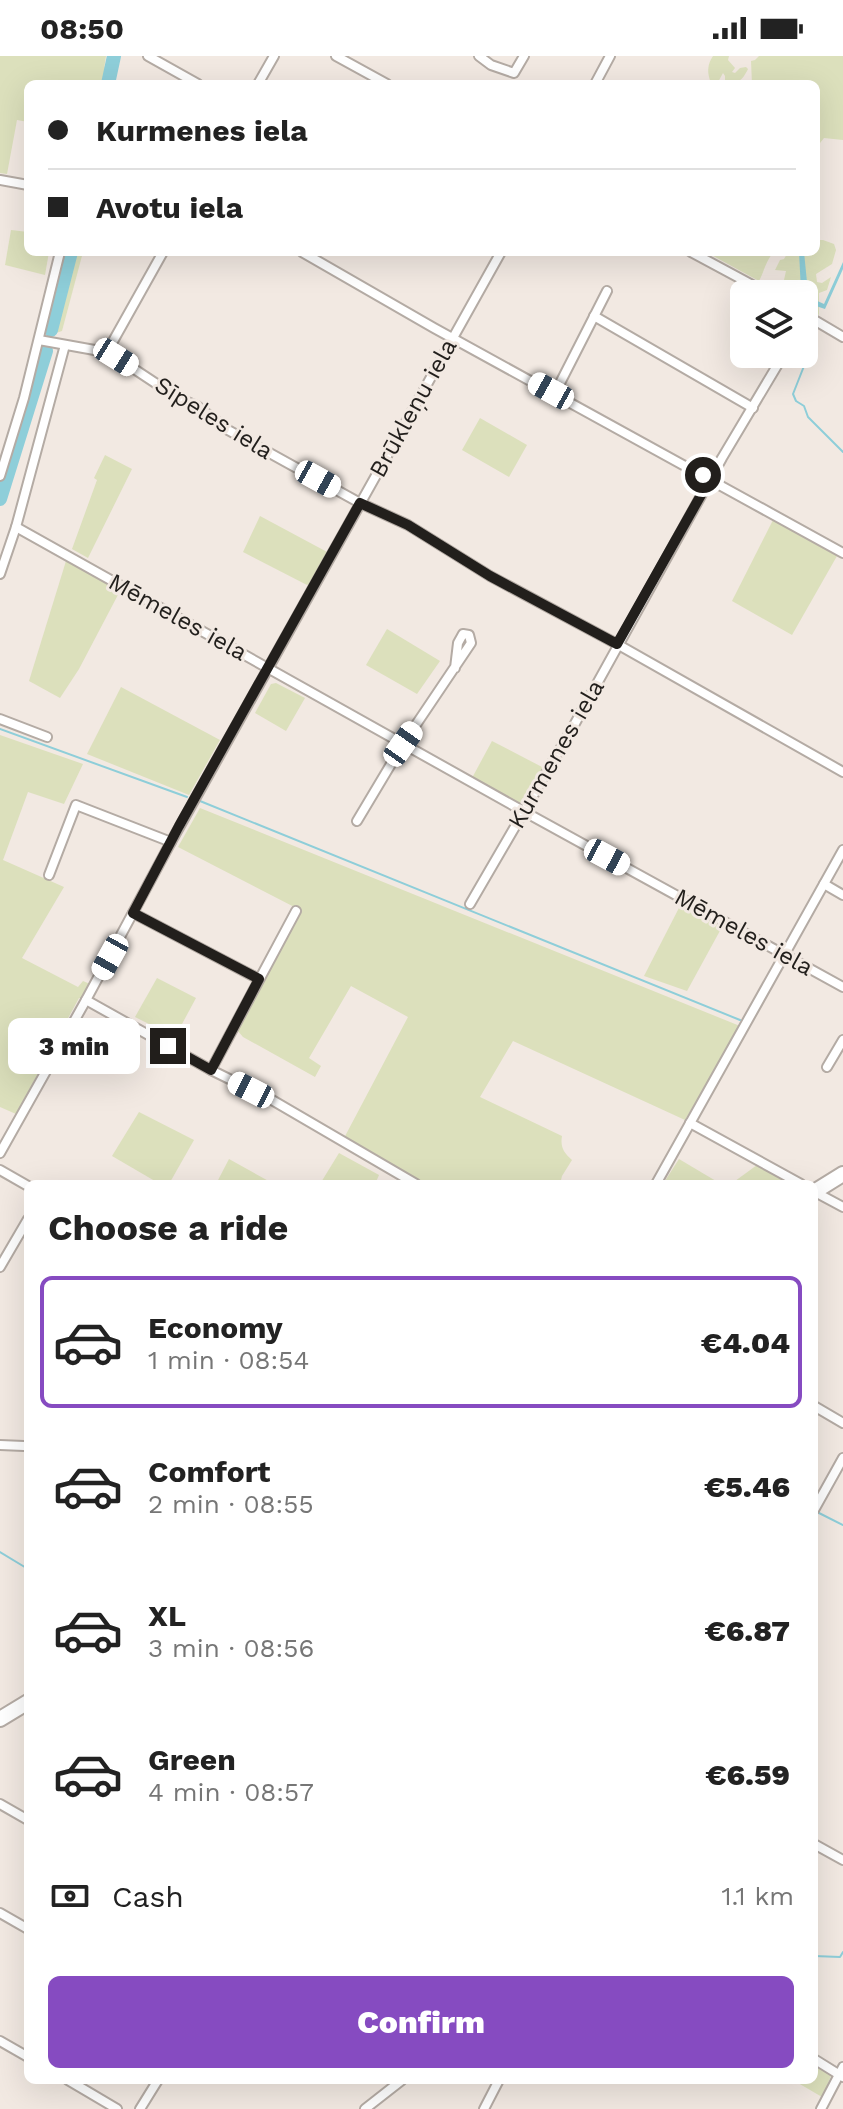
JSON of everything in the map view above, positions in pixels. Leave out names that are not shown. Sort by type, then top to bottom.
[{"type":"main road","points":[[818,1190],[843,1174]]},
{"type":"main road","points":[[0,1719],[24,1706]]},
{"type":"street","points":[[148,56],[191,80]]},
{"type":"street","points":[[260,80],[274,56]]},
{"type":"street","points":[[336,56],[380,80]]},
{"type":"street","points":[[479,56],[512,78],[524,56]]},
{"type":"street","points":[[597,80],[610,56]]},
{"type":"street","points":[[0,180],[24,184]]},
{"type":"street","points":[[0,476],[39,340],[59,256]]},
{"type":"street","points":[[107,352],[161,256]]},
{"type":"street","points":[[309,256],[843,553]]},
{"type":"street","name":"Brūkleņu iela","points":[[0,1153],[499,256]]},
{"type":"street","points":[[698,256],[743,280]]},
{"type":"street","points":[[555,393],[607,291]]},
{"type":"street","points":[[594,316],[753,408]]},
{"type":"street","points":[[818,323],[843,337]]},
{"type":"street","name":"Sīpeles iela","points":[[39,340],[107,352],[178,398],[197,406],[228,430],[360,503],[408,525],[490,576],[843,772]]},
{"type":"street","points":[[0,574],[16,527],[65,345]]},
{"type":"street","name":"Kurmenes iela","points":[[470,904],[776,368]]},
{"type":"street","name":"Mēmeles iela","points":[[16,527],[843,987]]},
{"type":"street","points":[[357,821],[403,744],[455,668]]},
{"type":"street","points":[[0,719],[47,737]]},
{"type":"street","points":[[49,875],[76,805],[171,842]]},
{"type":"street","points":[[658,1180],[843,850]]},
{"type":"street","points":[[824,884],[843,895]]},
{"type":"street","points":[[211,1070],[296,911]]},
{"type":"street","points":[[133,913],[259,979]]},
{"type":"street","points":[[86,1000],[211,1070],[272,1100],[409,1180]]},
{"type":"street","points":[[827,1067],[843,1040]]},
{"type":"street","points":[[690,1123],[794,1180]]},
{"type":"street","points":[[0,1170],[24,1184]]},
{"type":"street","points":[[818,1194],[843,1207]]},
{"type":"street","points":[[0,1267],[24,1226]]},
{"type":"street","points":[[818,1408],[843,1423]]},
{"type":"street","points":[[0,1445],[24,1446]]},
{"type":"street","points":[[818,1503],[843,1458]]},
{"type":"street","points":[[0,1804],[24,1818]]},
{"type":"street","points":[[818,1846],[843,1860]]},
{"type":"street","points":[[0,1913],[24,1927]]},
{"type":"street","points":[[0,2041],[24,2055]]},
{"type":"street","points":[[818,2061],[842,2073],[821,2109]]},
{"type":"street","points":[[75,2084],[117,2109]]},
{"type":"street","points":[[140,2109],[156,2084]]},
{"type":"street","points":[[365,2109],[397,2084]]},
{"type":"street","points":[[484,2109],[497,2084]]},
{"type":"green space","points":[[0,56],[106,56],[104,69],[108,56],[120,56],[114,80],[24,80],[24,121],[17,120],[7,174],[0,173]]},
{"type":"green space","points":[[713,56],[729,56],[728,60],[735,68],[732,72],[740,68],[748,69],[740,80],[725,80],[723,73],[719,80],[710,80]]},
{"type":"green space","points":[[759,56],[843,56],[843,140],[824,138],[820,143],[820,80],[752,80],[751,61]]},
{"type":"green space","points":[[11,230],[24,232],[24,256],[48,256],[45,275],[5,265]]},
{"type":"green space","points":[[820,240],[834,244],[836,250],[832,264],[816,274],[817,280],[784,280],[786,271],[775,270],[786,256],[820,256]]},
{"type":"green space","points":[[65,256],[82,256],[62,331],[47,336],[45,332]]},
{"type":"green space","points":[[713,256],[771,256],[757,280]]},
{"type":"green space","points":[[831,277],[827,290],[819,293],[819,315],[818,282]]},
{"type":"green space","points":[[480,418],[527,445],[509,477],[462,450]]},
{"type":"green space","points":[[105,455],[132,469],[88,558],[72,549],[97,480],[94,478]]},
{"type":"green space","points":[[260,516],[329,553],[313,581],[307,585],[243,552]]},
{"type":"green space","points":[[773,520],[837,556],[792,635],[732,601]]},
{"type":"green space","points":[[66,561],[120,591],[60,698],[29,681]]},
{"type":"green space","points":[[387,629],[440,661],[417,694],[366,665]]},
{"type":"green space","points":[[276,683],[305,698],[286,731],[255,713],[271,684]]},
{"type":"green space","points":[[121,687],[220,740],[189,795],[87,754]]},
{"type":"green space","points":[[0,735],[83,764],[64,804],[28,792],[3,860],[64,887],[22,958],[78,987],[83,981],[90,984],[82,999],[79,998],[16,1114],[0,1107]]},
{"type":"green space","points":[[492,741],[544,768],[525,802],[519,805],[472,778]]},
{"type":"green space","points":[[200,808],[740,1026],[685,1120],[513,1041],[480,1097],[562,1136],[563,1150],[572,1160],[561,1180],[414,1180],[343,1140],[408,1017],[351,986],[309,1058],[321,1066],[315,1077],[243,1037],[237,1030],[302,911],[178,847]]},
{"type":"green space","points":[[681,904],[722,927],[687,991],[644,976]]},
{"type":"green space","points":[[157,978],[196,998],[175,1037],[135,1017]]},
{"type":"green space","points":[[139,1112],[194,1140],[171,1180],[153,1180],[112,1156]]},
{"type":"green space","points":[[339,1153],[379,1175],[377,1180],[322,1180]]},
{"type":"green space","points":[[229,1159],[267,1180],[218,1180]]},
{"type":"green space","points":[[679,1159],[714,1180],[666,1180]]},
{"type":"green space","points":[[757,1165],[785,1180],[736,1180]]},
{"type":"green space","points":[[818,2065],[831,2076],[822,2097],[800,2084],[818,2084]]},
{"type":"water","points":[[799,256],[804,256],[807,280],[800,280]]},
{"type":"water","points":[[843,262],[843,269],[825,309],[818,307],[818,301],[824,304]]},
{"type":"waterway","points":[[109,80],[114,56]]},
{"type":"waterway","points":[[51,330],[70,256]]},
{"type":"waterway","points":[[0,499],[46,351]]},
{"type":"waterway","points":[[803,368],[793,394],[796,401],[804,406],[808,417],[843,452]]},
{"type":"waterway","points":[[0,729],[187,797]]},
{"type":"waterway","points":[[200,801],[740,1020]]},
{"type":"waterway","points":[[819,1513],[843,1525]]},
{"type":"waterway","points":[[0,1552],[24,1567]]},
{"type":"waterway","points":[[818,1956],[840,1957],[843,1952]]},
{"type":"route","points":[[168,1046],[211,1070],[259,979],[133,913],[360,503],[408,525],[490,576],[617,644],[710,479],[703,475]]}]
